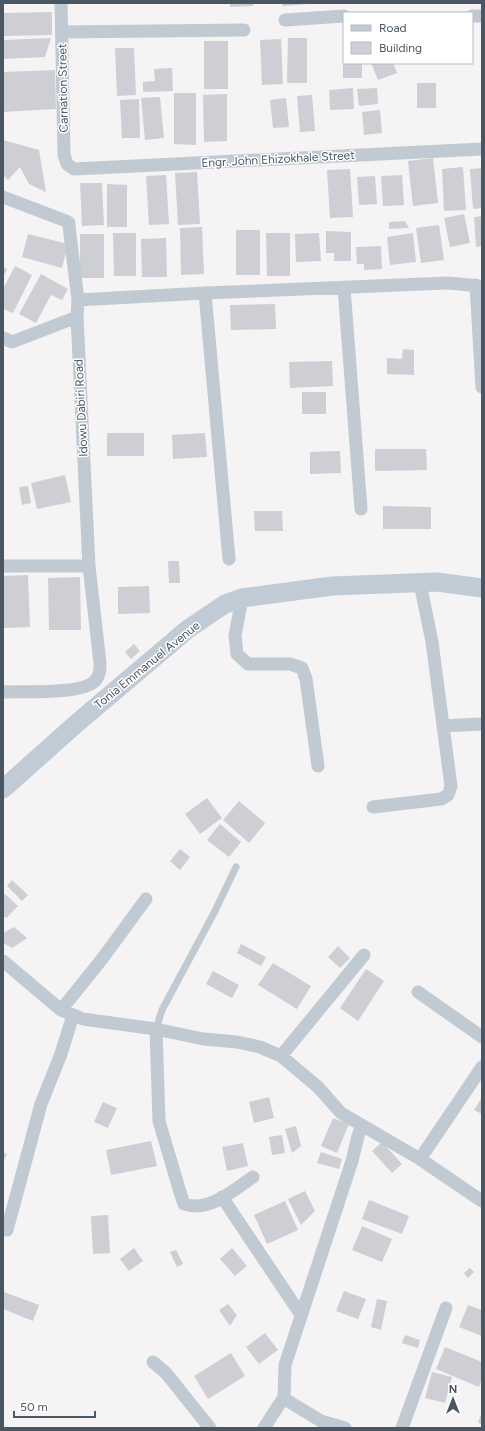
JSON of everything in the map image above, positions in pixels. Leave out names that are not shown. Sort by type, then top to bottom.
[{"type":"street","name":"Carnation Street","points":[[61,3],[64,155],[67,164],[74,169]]},
{"type":"street","points":[[285,20],[343,16]]},
{"type":"street","points":[[62,32],[244,30]]},
{"type":"street","name":"Engr. John Ehizokhale Street","points":[[74,169],[482,149]]},
{"type":"street","name":"Idowu Dabiri Road","points":[[3,197],[69,223],[78,300],[76,317],[89,566],[100,663],[100,673],[94,682],[73,690],[3,692]]},
{"type":"street","points":[[78,300],[205,293],[447,284],[479,285],[482,387]]},
{"type":"street","points":[[344,288],[361,509]]},
{"type":"street","points":[[205,293],[229,559]]},
{"type":"street","points":[[6,343],[76,317]]},
{"type":"street","points":[[3,566],[89,566]]},
{"type":"street","name":"Tonia Emmanuel Avenue","points":[[3,789],[76,723],[188,628],[225,604],[242,598],[332,586],[402,582],[437,582],[482,588]]},
{"type":"street","points":[[373,808],[441,799],[448,795],[451,786],[432,642],[420,583]]},
{"type":"street","points":[[242,598],[235,636],[237,654],[248,664],[290,664],[302,668],[306,679],[318,766]]},
{"type":"street","points":[[443,726],[482,724]]},
{"type":"street","points":[[7,1230],[41,1104],[61,1054],[67,1013],[102,959],[146,899]]},
{"type":"street","points":[[281,1056],[364,954]]},
{"type":"street","points":[[3,961],[67,1013],[83,1019],[156,1029],[203,1039],[237,1042],[260,1047],[281,1056],[318,1087],[341,1113],[420,1159],[482,1201]]},
{"type":"street","points":[[418,992],[482,1037]]},
{"type":"street","points":[[156,1029],[159,1121],[184,1204],[192,1207],[205,1206],[253,1177]]},
{"type":"street","points":[[420,1159],[482,1067]]},
{"type":"street","points":[[264,1428],[284,1397],[285,1366],[362,1125]]},
{"type":"street","points":[[222,1197],[301,1315]]},
{"type":"street","points":[[402,1428],[446,1308]]},
{"type":"street","points":[[153,1362],[166,1373],[210,1428]]},
{"type":"street","points":[[284,1397],[321,1421],[345,1428]]},
{"type":"lane","points":[[156,1029],[162,1010],[214,913],[236,866]]},
{"type":"building","points":[[230,3],[253,3],[253,6],[230,7]]},
{"type":"building","points":[[282,3],[309,3],[309,4],[283,6]]},
{"type":"building","points":[[52,12],[52,35],[3,36],[3,13]]},
{"type":"building","points":[[51,38],[45,57],[3,59],[3,40]]},
{"type":"building","points":[[288,38],[307,38],[307,83],[287,83]]},
{"type":"building","points":[[281,39],[283,84],[262,85],[260,40]]},
{"type":"building","points":[[204,41],[228,41],[228,89],[204,89]]},
{"type":"building","points":[[115,48],[134,48],[136,95],[117,96]]},
{"type":"building","points":[[343,64],[362,64],[362,78],[343,78]]},
{"type":"building","points":[[371,64],[393,64],[397,73],[378,80]]},
{"type":"building","points":[[172,68],[173,91],[143,92],[143,82],[155,81],[154,69]]},
{"type":"building","points":[[55,70],[56,109],[3,112],[3,72]]},
{"type":"building","points":[[417,83],[436,83],[436,108],[417,108]]},
{"type":"building","points":[[353,88],[354,109],[330,110],[329,90]]},
{"type":"building","points":[[377,88],[378,104],[359,106],[357,89]]},
{"type":"building","points":[[174,93],[196,93],[196,145],[174,144]]},
{"type":"building","points":[[227,94],[227,141],[204,142],[203,95]]},
{"type":"building","points":[[312,95],[315,131],[300,132],[297,96]]},
{"type":"building","points":[[160,97],[164,138],[145,140],[141,98]]},
{"type":"building","points":[[286,98],[289,127],[273,128],[270,100]]},
{"type":"building","points":[[139,99],[140,138],[122,138],[120,100]]},
{"type":"building","points":[[380,110],[382,133],[364,135],[362,112]]},
{"type":"building","points":[[3,140],[39,150],[46,192],[29,184],[20,167],[8,180],[3,175]]},
{"type":"building","points":[[433,158],[438,203],[413,206],[408,161]]},
{"type":"building","points":[[463,167],[466,210],[444,211],[442,169]]},
{"type":"building","points":[[482,168],[482,208],[473,209],[470,169]]},
{"type":"building","points":[[350,169],[353,217],[330,218],[327,170]]},
{"type":"building","points":[[197,172],[200,224],[178,225],[175,173]]},
{"type":"building","points":[[166,175],[169,224],[149,225],[146,176]]},
{"type":"building","points":[[402,175],[404,205],[383,206],[381,176]]},
{"type":"building","points":[[375,176],[377,204],[359,205],[357,177]]},
{"type":"building","points":[[80,183],[102,183],[104,225],[82,226]]},
{"type":"building","points":[[107,184],[127,185],[127,227],[107,227]]},
{"type":"building","points":[[464,214],[470,243],[450,247],[444,218]]},
{"type":"building","points":[[482,216],[482,246],[476,247],[474,217]]},
{"type":"building","points":[[405,221],[409,228],[389,229],[389,222]]},
{"type":"building","points":[[439,225],[444,260],[421,263],[416,228]]},
{"type":"building","points":[[202,227],[204,274],[181,275],[180,228]]},
{"type":"building","points":[[236,230],[260,230],[260,275],[236,275]]},
{"type":"building","points":[[326,231],[351,232],[351,261],[334,261],[334,253],[326,253]]},
{"type":"building","points":[[113,233],[136,233],[136,276],[114,276]]},
{"type":"building","points":[[266,233],[290,233],[290,276],[267,276]]},
{"type":"building","points":[[319,233],[321,261],[296,262],[295,234]]},
{"type":"building","points":[[413,233],[416,262],[390,265],[387,237]]},
{"type":"building","points":[[28,234],[68,244],[62,268],[22,257]]},
{"type":"building","points":[[80,234],[104,234],[104,278],[80,278]]},
{"type":"building","points":[[166,238],[167,277],[142,277],[141,239]]},
{"type":"building","points":[[381,246],[382,269],[364,270],[364,264],[357,264],[356,247]]},
{"type":"building","points":[[15,266],[32,275],[13,313],[3,309],[3,289]]},
{"type":"building","points":[[3,267],[7,269],[3,278]]},
{"type":"building","points":[[41,274],[68,289],[62,300],[51,295],[36,323],[19,314]]},
{"type":"building","points":[[275,304],[276,329],[231,330],[230,305]]},
{"type":"building","points":[[403,349],[414,350],[414,375],[387,374],[387,358],[402,359]]},
{"type":"building","points":[[332,361],[333,386],[290,388],[289,362]]},
{"type":"building","points":[[302,392],[326,392],[326,414],[302,414]]},
{"type":"building","points":[[107,433],[144,433],[144,456],[107,456]]},
{"type":"building","points":[[205,433],[207,457],[173,459],[172,435]]},
{"type":"building","points":[[375,449],[426,449],[427,470],[375,471]]},
{"type":"building","points":[[340,451],[341,473],[310,474],[310,452]]},
{"type":"building","points":[[65,475],[71,502],[37,509],[31,483]]},
{"type":"building","points":[[28,486],[31,503],[22,505],[19,487]]},
{"type":"building","points":[[383,506],[431,507],[431,529],[383,529]]},
{"type":"building","points":[[254,511],[282,511],[283,531],[255,531]]},
{"type":"building","points":[[168,561],[179,561],[180,583],[169,583]]},
{"type":"building","points":[[28,575],[30,627],[3,628],[3,576]]},
{"type":"building","points":[[80,577],[81,630],[49,630],[48,578]]},
{"type":"building","points":[[149,586],[150,613],[118,614],[118,587]]},
{"type":"building","points":[[134,644],[140,651],[131,659],[125,652]]},
{"type":"building","points":[[207,798],[222,818],[200,834],[185,814]]},
{"type":"building","points":[[239,801],[265,823],[249,843],[223,820]]},
{"type":"building","points":[[220,824],[241,842],[229,857],[207,840]]},
{"type":"building","points":[[180,849],[190,857],[180,870],[170,861]]},
{"type":"building","points":[[12,880],[28,895],[22,901],[7,886]]},
{"type":"building","points":[[5,894],[18,906],[6,918],[3,915],[3,897]]},
{"type":"building","points":[[14,927],[27,938],[12,948],[3,943],[3,933]]},
{"type":"building","points":[[241,944],[266,957],[261,966],[237,953]]},
{"type":"building","points":[[338,946],[350,958],[340,968],[328,957]]},
{"type":"building","points":[[273,963],[311,986],[297,1009],[258,985]]},
{"type":"building","points":[[366,969],[384,981],[358,1021],[340,1008]]},
{"type":"building","points":[[213,971],[239,985],[232,998],[206,984]]},
{"type":"building","points":[[269,1097],[274,1118],[254,1123],[249,1102]]},
{"type":"building","points":[[482,1097],[482,1114],[474,1110]]},
{"type":"building","points":[[103,1102],[117,1108],[108,1128],[94,1122]]},
{"type":"building","points":[[333,1118],[349,1124],[337,1153],[321,1146]]},
{"type":"building","points":[[296,1126],[301,1146],[292,1153],[285,1129]]},
{"type":"building","points":[[282,1135],[285,1153],[272,1155],[269,1137]]},
{"type":"building","points":[[151,1141],[157,1166],[111,1175],[106,1150]]},
{"type":"building","points":[[382,1142],[402,1164],[392,1173],[372,1151]]},
{"type":"building","points":[[243,1143],[248,1166],[227,1171],[222,1147]]},
{"type":"building","points":[[321,1152],[342,1159],[339,1169],[317,1163]]},
{"type":"building","points":[[3,1153],[7,1154],[3,1162]]},
{"type":"building","points":[[305,1191],[315,1211],[301,1225],[288,1199]]},
{"type":"building","points":[[369,1200],[409,1216],[402,1234],[362,1219]]},
{"type":"building","points":[[285,1201],[298,1230],[267,1244],[254,1215]]},
{"type":"building","points":[[108,1215],[110,1253],[93,1254],[91,1216]]},
{"type":"building","points":[[362,1226],[392,1239],[382,1262],[352,1250]]},
{"type":"building","points":[[134,1248],[143,1261],[129,1271],[120,1259]]},
{"type":"building","points":[[232,1248],[247,1266],[235,1276],[220,1259]]},
{"type":"building","points":[[176,1250],[183,1264],[177,1267],[170,1252]]},
{"type":"building","points":[[470,1268],[474,1272],[468,1278],[464,1273]]},
{"type":"building","points":[[344,1291],[366,1299],[358,1319],[336,1311]]},
{"type":"building","points":[[4,1292],[39,1305],[33,1321],[3,1309]]},
{"type":"building","points":[[377,1299],[387,1301],[381,1330],[371,1327]]},
{"type":"building","points":[[228,1304],[237,1315],[230,1326],[219,1310]]},
{"type":"building","points":[[468,1305],[482,1310],[482,1336],[459,1327]]},
{"type":"building","points":[[265,1333],[278,1350],[259,1364],[246,1347]]},
{"type":"building","points":[[405,1335],[420,1340],[418,1348],[402,1343]]},
{"type":"building","points":[[445,1347],[482,1362],[482,1379],[479,1387],[436,1369]]},
{"type":"building","points":[[231,1353],[245,1376],[208,1399],[194,1376]]},
{"type":"building","points":[[432,1372],[452,1377],[445,1403],[425,1398]]},
{"type":"building","points":[[482,1411],[482,1424],[478,1423]]}]
